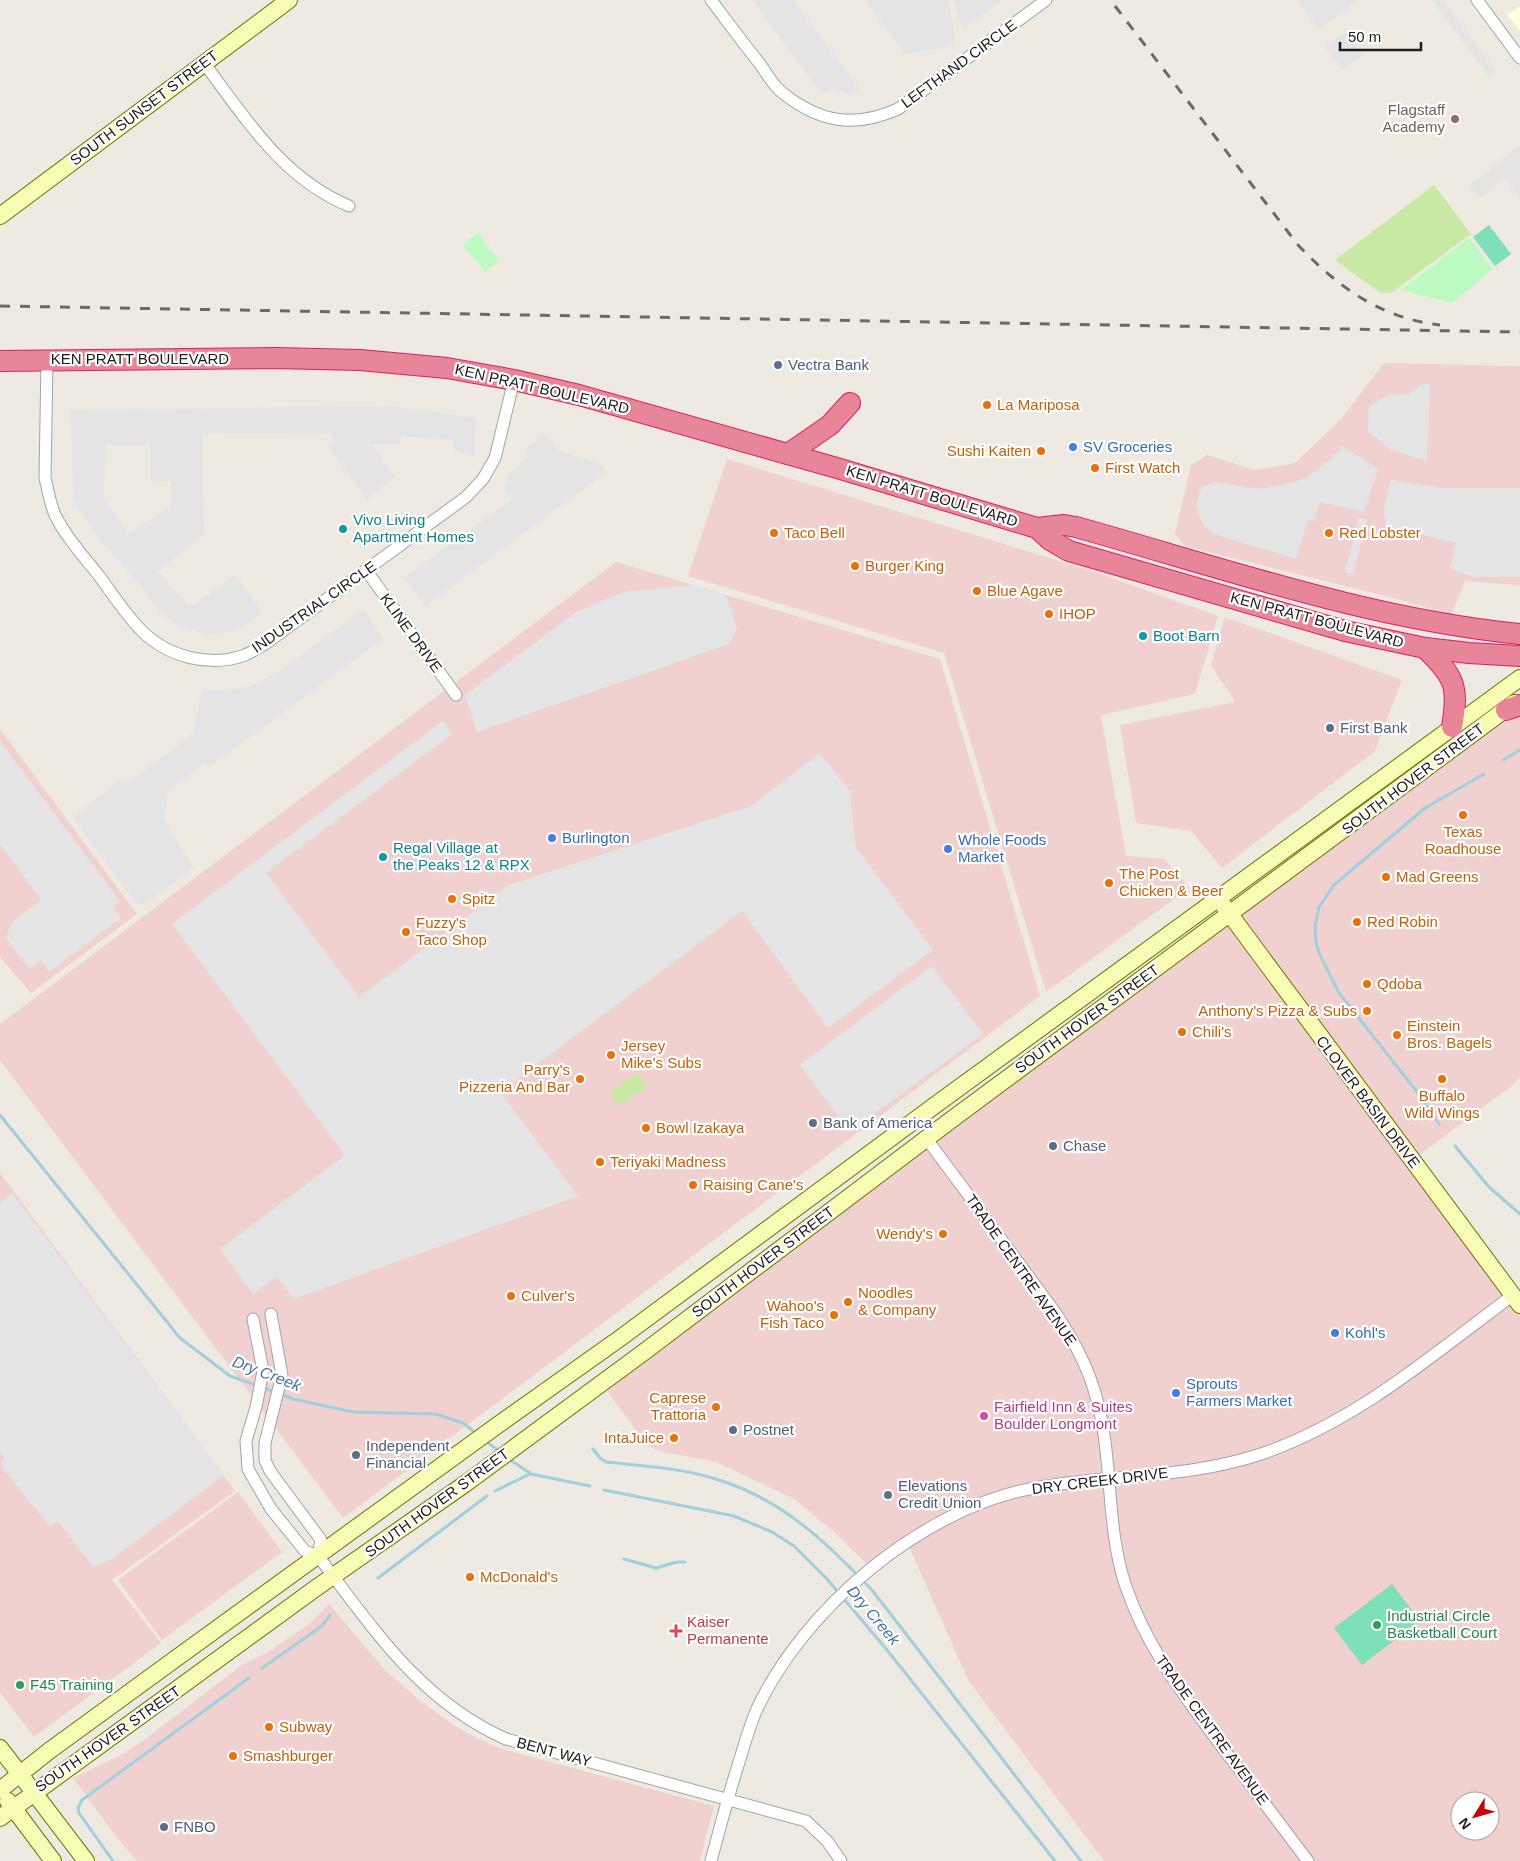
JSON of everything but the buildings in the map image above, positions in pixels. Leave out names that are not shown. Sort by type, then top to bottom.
[{"type":"highway","name":"KEN PRATT BOULEVARD","points":[[0,361],[275,358],[360,360],[447,368],[514,380],[588,397],[1037,528],[1064,525],[1076,527],[1315,596],[1360,607],[1431,622],[1520,634]]},
{"type":"highway","points":[[788,454],[830,425],[850,403]]},
{"type":"highway","name":"KEN PRATT BOULEVARD","points":[[1037,528],[1050,540],[1069,551],[1345,631],[1425,648],[1520,656]]},
{"type":"highway","points":[[1495,632],[1520,630]]},
{"type":"highway","points":[[1425,648],[1447,672],[1455,688],[1456,698],[1452,727]]},
{"type":"main road","name":"SOUTH SUNSET STREET","points":[[0,216],[288,0]]},
{"type":"main road","name":"SOUTH HOVER STREET","points":[[0,1790],[20,1773],[494,1427],[619,1339],[1520,678]]},
{"type":"main road","name":"SOUTH HOVER STREET","points":[[6,1813],[667,1335],[926,1138],[1515,705]]},
{"type":"main road","name":"CLOVER BASIN DRIVE","points":[[1218,898],[1518,1296]]},
{"type":"main road","points":[[914,1121],[926,1138]]},
{"type":"main road","points":[[0,1748],[86,1861]]},
{"type":"main road","points":[[0,1790],[6,1813],[53,1861]]},
{"type":"street","name":"LEFTHAND CIRCLE","points":[[711,0],[782,93],[812,112],[829,118],[847,121],[875,118],[898,109],[1046,0]]},
{"type":"street","points":[[1476,0],[1520,58]]},
{"type":"street","points":[[204,63],[258,136],[290,170],[315,188],[349,206]]},
{"type":"street","name":"INDUSTRIAL CIRCLE","points":[[47,360],[45,478],[55,514],[68,536],[142,631],[160,646],[176,654],[198,660],[222,660],[244,655],[265,644],[466,497],[483,479],[495,458],[514,380]]},
{"type":"street","name":"KLINE DRIVE","points":[[366,570],[456,695]]},
{"type":"street","name":"TRADE CENTRE AVENUE","points":[[926,1138],[1055,1312],[1077,1348],[1088,1371],[1099,1405],[1114,1535],[1123,1576],[1137,1615],[1150,1643],[1183,1695],[1308,1861]]},
{"type":"street","name":"DRY CREEK DRIVE","points":[[712,1861],[727,1800],[752,1721],[764,1695],[790,1655],[834,1601],[870,1568],[911,1539],[983,1502],[1030,1488],[1209,1468],[1249,1458],[1299,1439],[1364,1404],[1518,1296]]},
{"type":"street","points":[[271,1314],[282,1375],[266,1443],[265,1460],[270,1471],[321,1540],[318,1556]]},
{"type":"street","name":"BENT WAY","points":[[253,1319],[263,1371],[256,1407],[246,1441],[248,1469],[258,1490],[305,1551],[318,1556],[392,1653],[436,1696],[476,1724],[517,1742],[806,1821],[827,1841],[841,1861]]},
{"type":"shaded area","points":[[752,0],[793,0],[860,89],[852,95],[830,89],[823,95]]},
{"type":"shaded area","points":[[865,0],[949,0],[955,41],[948,47],[905,54]]},
{"type":"shaded area","points":[[954,0],[1002,0],[965,28],[959,20]]},
{"type":"shaded area","points":[[1297,0],[1359,0],[1319,30]]},
{"type":"shaded area","points":[[1432,0],[1443,0],[1496,71],[1489,76]]},
{"type":"shaded area","points":[[1520,6],[1520,31],[1507,15]]},
{"type":"shaded area","points":[[1345,32],[1362,55],[1343,70],[1325,47]]},
{"type":"shaded area","points":[[1520,145],[1520,199],[1505,179],[1480,198],[1469,186]]},
{"type":"shaded area","points":[[1384,363],[1520,366],[1520,585],[1465,581],[1451,615],[1401,600],[1185,546],[1175,534],[1191,465],[1207,455],[1255,470],[1295,463],[1341,419]]},
{"type":"shaded area","points":[[1421,384],[1430,384],[1427,462],[1390,449],[1368,432],[1369,406],[1390,394],[1409,395]]},
{"type":"shaded area","points":[[391,406],[476,418],[474,456],[454,450],[453,440],[401,436],[400,444],[372,444],[395,477],[367,499],[328,447],[334,438],[329,433],[202,434],[204,534],[158,572],[190,607],[236,575],[263,613],[238,630],[206,634],[183,628],[158,610],[133,577],[102,542],[73,501],[71,410]],"holes":[[[105,445],[150,445],[151,481],[171,482],[170,506],[129,534],[104,499]]]},
{"type":"shaded area","points":[[544,433],[561,452],[600,464],[606,472],[426,606],[404,578],[512,499],[504,489],[509,474],[528,456],[526,449]]},
{"type":"shaded area","points":[[1343,446],[1378,469],[1364,512],[1320,502],[1314,521],[1308,520],[1296,559],[1214,534],[1205,527],[1199,516],[1197,504],[1201,488],[1214,482],[1259,489],[1284,485],[1306,478],[1325,464]]},
{"type":"shaded area","points":[[727,459],[1095,572],[1218,616],[1195,694],[1101,715],[1126,856],[1164,859],[1189,888],[1046,992],[944,653],[688,576]]},
{"type":"shaded area","points":[[1391,480],[1443,488],[1520,488],[1520,577],[1474,577],[1450,569],[1456,543],[1386,526],[1384,506]]},
{"type":"shaded area","points":[[1359,517],[1367,520],[1353,574],[1345,572]]},
{"type":"shaded area","points":[[616,562],[940,659],[1040,996],[343,1518],[0,1060],[0,1024]]},
{"type":"shaded area","points":[[693,585],[726,595],[737,628],[729,644],[477,732],[465,695],[576,612],[623,592]]},
{"type":"shaded area","points":[[364,609],[383,639],[209,767],[203,765],[168,792],[164,820],[194,868],[144,905],[135,902],[73,818],[119,780],[134,778],[186,739],[194,731],[200,697],[204,690],[222,691],[248,687],[260,682],[283,669]]},
{"type":"shaded area","points":[[1225,617],[1402,680],[1375,751],[1222,868],[1191,831],[1136,823],[1120,725],[1235,702],[1211,665]]},
{"type":"shaded area","points":[[1511,707],[1520,719],[1520,1077],[1510,1087],[1413,1160],[1230,914]]},
{"type":"shaded area","points":[[443,721],[452,734],[266,873],[359,997],[509,885],[751,806],[820,753],[850,791],[855,846],[933,950],[828,1028],[742,911],[500,1092],[578,1196],[294,1299],[277,1277],[253,1294],[220,1249],[345,1155],[172,924]]},
{"type":"shaded area","points":[[0,729],[137,914],[31,993],[0,957]]},
{"type":"shaded area","points":[[0,741],[120,901],[113,907],[121,918],[49,972],[41,961],[29,969],[6,939],[11,923],[41,900],[0,844]]},
{"type":"shaded area","points":[[1229,915],[1520,1305],[1520,1861],[1104,1861],[968,1680],[907,1542],[871,1568],[832,1530],[794,1499],[716,1462],[664,1452],[650,1447],[601,1383]]},
{"type":"shaded area","points":[[932,966],[983,1034],[850,1132],[800,1065]]},
{"type":"shaded area","points":[[0,1173],[235,1491],[112,1580],[161,1643],[34,1737],[0,1692]]},
{"type":"shaded area","points":[[12,1193],[224,1475],[112,1559],[93,1567],[58,1521],[50,1527],[1,1466],[4,1457],[0,1452],[0,1203]]},
{"type":"shaded area","points":[[238,1492],[282,1552],[162,1640],[118,1580]]},
{"type":"shaded area","points":[[329,1604],[384,1669],[418,1699],[455,1726],[477,1738],[502,1749],[714,1806],[700,1861],[137,1861],[118,1839],[73,1778],[121,1755],[140,1743],[242,1665],[268,1652],[309,1624]]},
{"type":"green space","points":[[1434,185],[1471,234],[1391,293],[1381,293],[1335,260]]},
{"type":"green space","points":[[1489,225],[1511,254],[1495,266],[1473,237]]},
{"type":"green space","points":[[478,233],[499,260],[485,272],[463,245]]},
{"type":"green space","points":[[1469,238],[1493,269],[1452,303],[1401,290]]},
{"type":"green space","points":[[637,1073],[647,1086],[619,1106],[610,1093]]},
{"type":"green space","name":"Industrial Circle Basketball Court","points":[[1392,1584],[1420,1621],[1362,1665],[1334,1628]]},
{"type":"waterway","points":[[1503,760],[1520,750]]},
{"type":"waterway","points":[[1439,1124],[1418,1093],[1339,993],[1320,955],[1316,943],[1315,926],[1319,907],[1334,885],[1425,808],[1484,774]]},
{"type":"waterway","name":"Dry Creek","points":[[0,1115],[180,1338],[230,1376],[275,1392]]},
{"type":"waterway","points":[[1455,1146],[1489,1187],[1520,1214]]},
{"type":"waterway","name":"Dry Creek","points":[[280,1394],[293,1399],[353,1412],[436,1414],[463,1423],[477,1434]]},
{"type":"waterway","name":"Dry Creek","points":[[486,1441],[500,1452]]},
{"type":"waterway","points":[[593,1449],[606,1462],[692,1473],[719,1480],[742,1489],[784,1511],[821,1540],[872,1590],[1081,1861]]},
{"type":"waterway","name":"Dry Creek","points":[[509,1459],[531,1474],[590,1486]]},
{"type":"waterway","points":[[495,1491],[530,1474]]},
{"type":"waterway","name":"Dry Creek","points":[[604,1490],[734,1516],[772,1532],[794,1546],[827,1579],[887,1650],[1055,1861]]},
{"type":"waterway","points":[[378,1578],[487,1496]]},
{"type":"waterway","points":[[624,1559],[656,1568],[677,1562],[685,1562]]},
{"type":"waterway","points":[[262,1668],[322,1626],[330,1615]]},
{"type":"waterway","points":[[113,1861],[79,1813],[78,1808],[82,1800],[249,1678]]},
{"type":"railway","points":[[1115,6],[1298,245],[1313,260],[1345,287],[1379,308],[1418,321],[1440,325]]},
{"type":"railway","points":[[0,306],[1520,332]]},
{"type":"place","name":"Flagstaff Academy","points":[[1455,119]]},
{"type":"place","name":"Vectra Bank","points":[[778,365]]},
{"type":"place","name":"La Mariposa","points":[[987,405]]},
{"type":"place","name":"SV Groceries","points":[[1073,447]]},
{"type":"place","name":"Sushi Kaiten","points":[[1041,451]]},
{"type":"place","name":"First Watch","points":[[1095,468]]},
{"type":"place","name":"Vivo Living Apartment Homes","points":[[343,529]]},
{"type":"place","name":"Taco Bell","points":[[774,533]]},
{"type":"place","name":"Red Lobster","points":[[1329,533]]},
{"type":"place","name":"Burger King","points":[[855,566]]},
{"type":"place","name":"Blue Agave","points":[[977,591]]},
{"type":"place","name":"IHOP","points":[[1049,614]]},
{"type":"place","name":"Boot Barn","points":[[1143,636]]},
{"type":"place","name":"First Bank","points":[[1330,728]]},
{"type":"place","name":"Texas Roadhouse","points":[[1463,815]]},
{"type":"place","name":"Burlington","points":[[552,838]]},
{"type":"place","name":"Whole Foods Market","points":[[948,849]]},
{"type":"place","name":"Regal Village at the Peaks 12 & RPX","points":[[383,857]]},
{"type":"place","name":"Mad Greens","points":[[1386,877]]},
{"type":"place","name":"The Post Chicken & Beer","points":[[1109,883]]},
{"type":"place","name":"Spitz","points":[[452,899]]},
{"type":"place","name":"Red Robin","points":[[1357,922]]},
{"type":"place","name":"Fuzzy's Taco Shop","points":[[406,932]]},
{"type":"place","name":"Qdoba","points":[[1367,984]]},
{"type":"place","name":"Anthony's Pizza & Subs","points":[[1367,1011]]},
{"type":"place","name":"Chili's","points":[[1182,1032]]},
{"type":"place","name":"Einstein Bros. Bagels","points":[[1397,1035]]},
{"type":"place","name":"Jersey Mike's Subs","points":[[611,1055]]},
{"type":"place","name":"Parry's Pizzeria And Bar","points":[[580,1079]]},
{"type":"place","name":"Buffalo Wild Wings","points":[[1442,1079]]},
{"type":"place","name":"Bank of America","points":[[813,1123]]},
{"type":"place","name":"Bowl Izakaya","points":[[646,1128]]},
{"type":"place","name":"Chase","points":[[1053,1146]]},
{"type":"place","name":"Teriyaki Madness","points":[[600,1162]]},
{"type":"place","name":"Raising Cane's","points":[[693,1185]]},
{"type":"place","name":"Wendy's","points":[[943,1234]]},
{"type":"place","name":"Culver's","points":[[511,1296]]},
{"type":"place","name":"Noodles & Company","points":[[848,1302]]},
{"type":"place","name":"Wahoo's Fish Taco","points":[[834,1315]]},
{"type":"place","name":"Kohl's","points":[[1335,1333]]},
{"type":"place","name":"Sprouts Farmers Market","points":[[1176,1393]]},
{"type":"place","name":"Caprese Trattoria","points":[[716,1407]]},
{"type":"place","name":"Fairfield Inn & Suites Boulder Longmont","points":[[984,1416]]},
{"type":"place","name":"Postnet","points":[[733,1430]]},
{"type":"place","name":"IntaJuice","points":[[674,1438]]},
{"type":"place","name":"Independent Financial","points":[[356,1455]]},
{"type":"place","name":"Elevations Credit Union","points":[[888,1495]]},
{"type":"place","name":"McDonald's","points":[[470,1577]]},
{"type":"place","name":"Industrial Circle Basketball Court","points":[[1377,1625]]},
{"type":"place","name":"Kaiser Permanente","points":[[676,1631]]},
{"type":"place","name":"F45 Training","points":[[20,1685]]},
{"type":"place","name":"Subway","points":[[269,1727]]},
{"type":"place","name":"Smashburger","points":[[233,1756]]},
{"type":"place","name":"FNBO","points":[[164,1827]]}]
